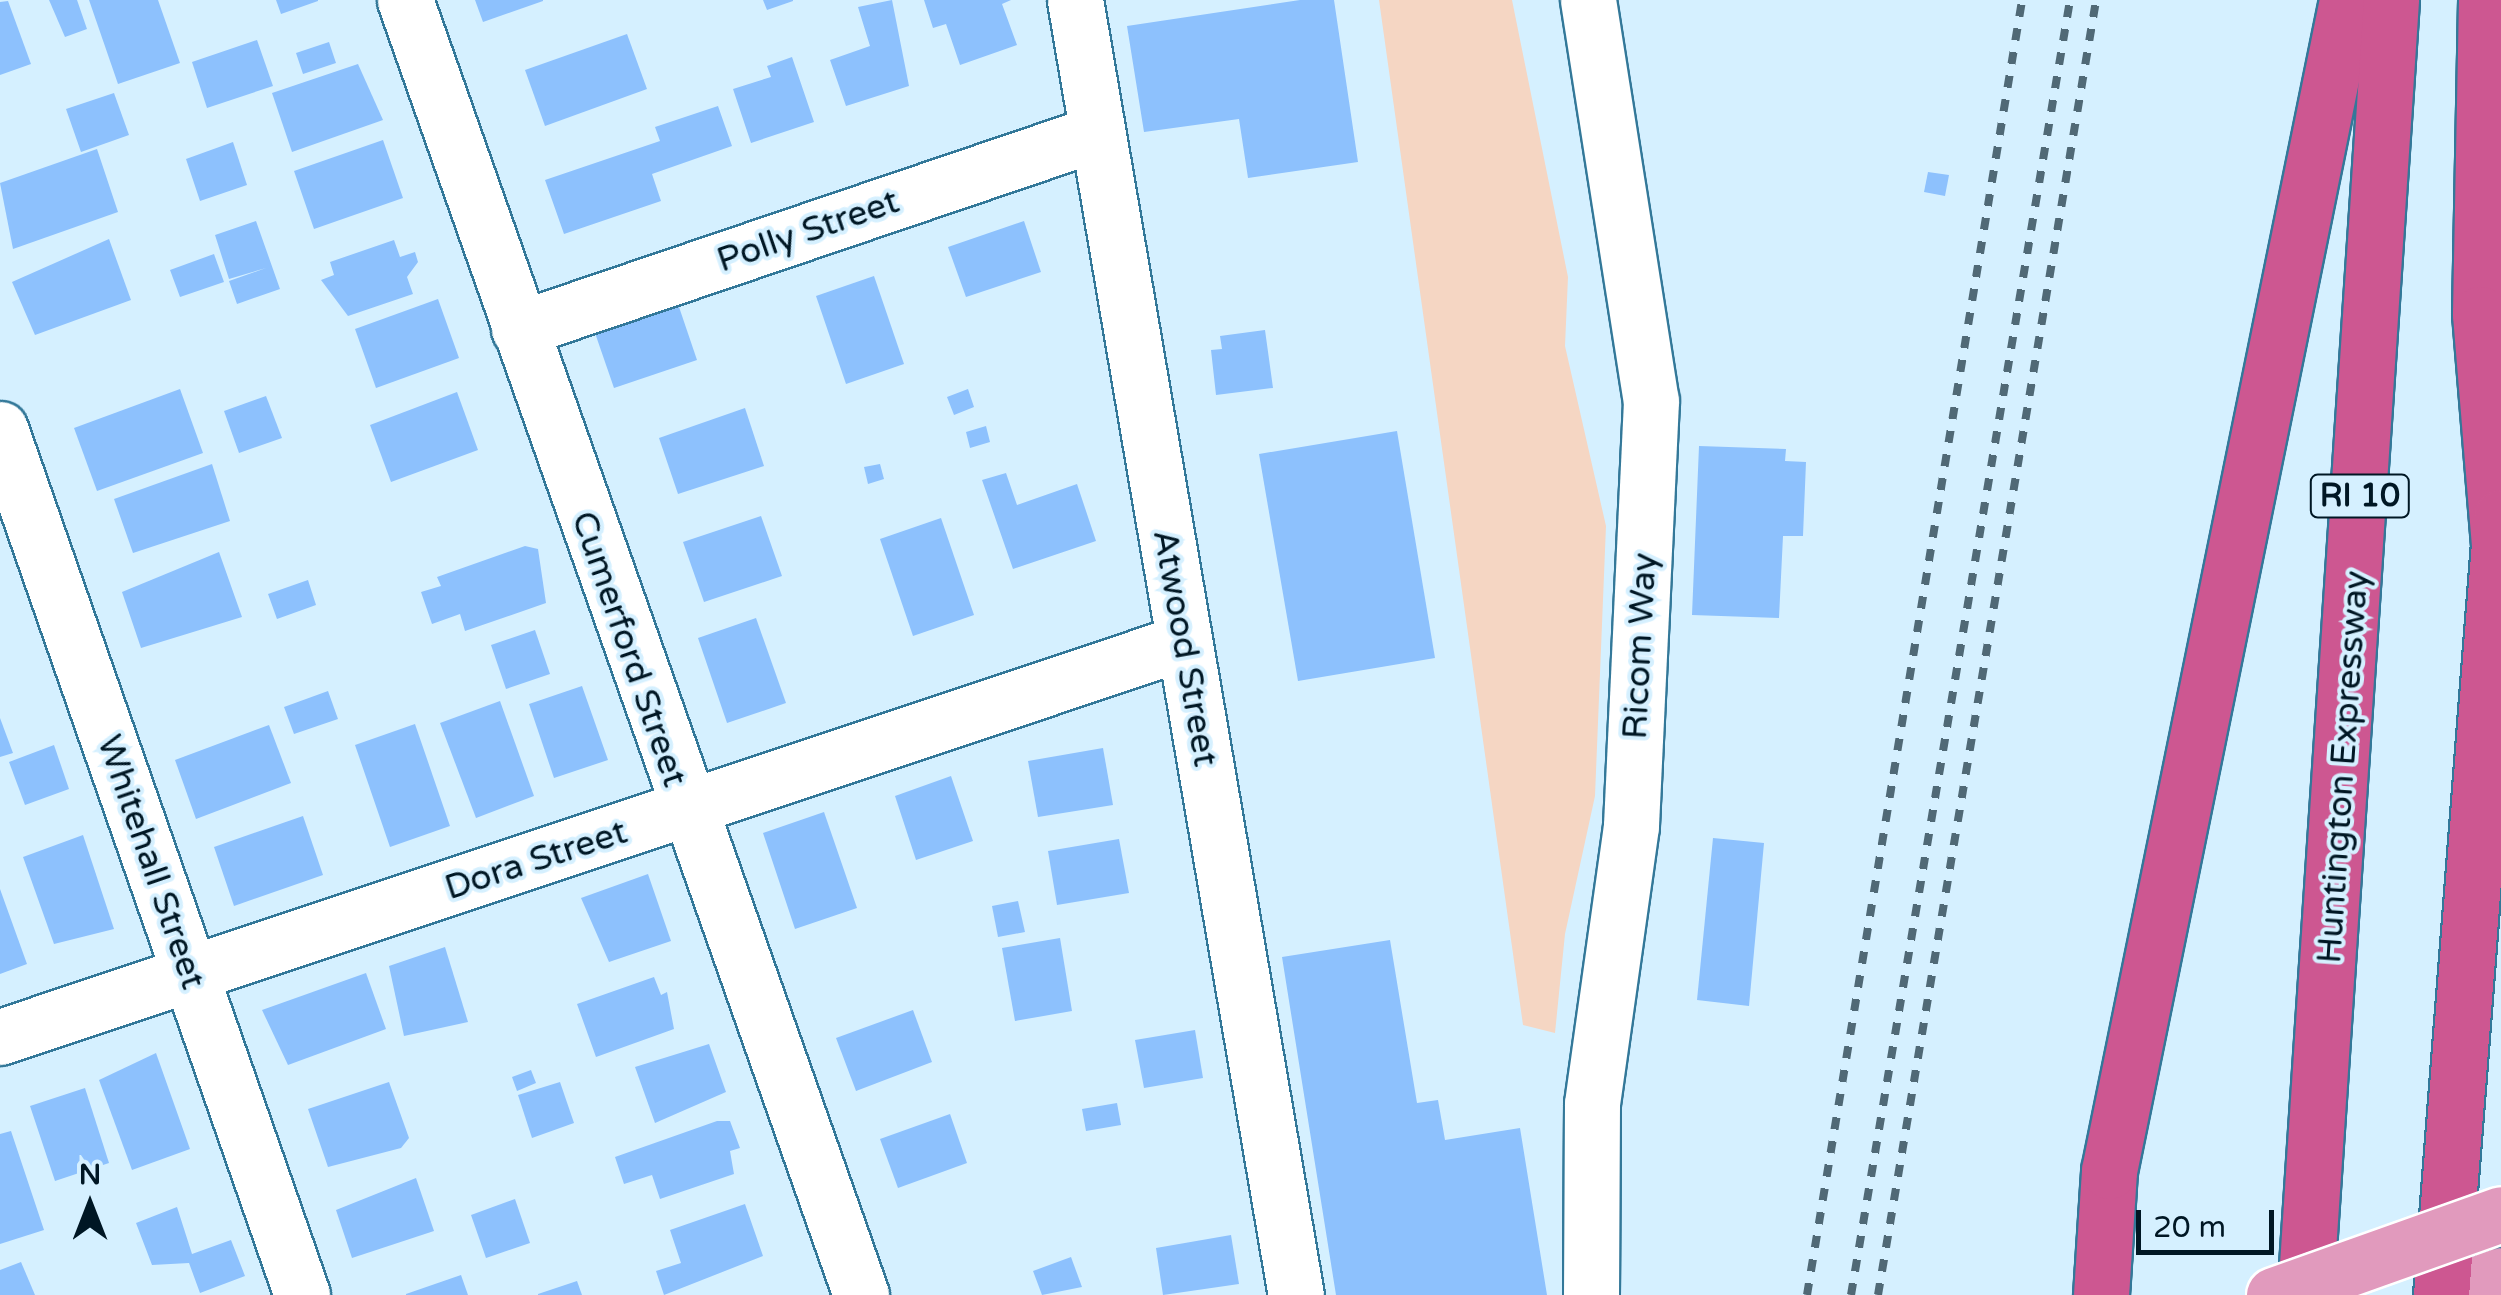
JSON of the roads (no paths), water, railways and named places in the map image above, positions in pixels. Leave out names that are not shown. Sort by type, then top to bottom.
[{"type":"highway","points":[[2101,1295],[2109,1171],[2347,0]]},
{"type":"highway","name":"Huntington Expressway","points":[[2305,1295],[2391,0]]},
{"type":"highway","points":[[2443,1295],[2500,530],[2480,314],[2486,0]]},
{"type":"main road","points":[[2274,1295],[2501,1214]]},
{"type":"main road","points":[[2443,1295],[2501,1275]]},
{"type":"street","name":"Cumerford Street","points":[[405,0],[685,812],[860,1295]]},
{"type":"street","name":"Atwood Street","points":[[1075,0],[1296,1295]]},
{"type":"street","name":"Ricom Way","points":[[1588,0],[1651,401],[1630,826],[1592,1104],[1591,1295]]},
{"type":"street","name":"Polly Street","points":[[519,329],[1097,133]]},
{"type":"street","name":"Whitehall Street","points":[[0,429],[10,487],[189,971],[302,1295]]},
{"type":"street","name":"Dora Street","points":[[0,1038],[189,971],[685,812],[1184,642]]},
{"type":"railway","points":[[1807,1295],[2022,0]]},
{"type":"railway","points":[[1851,1295],[2070,0]]},
{"type":"railway","points":[[1878,1295],[2096,0]]}]
